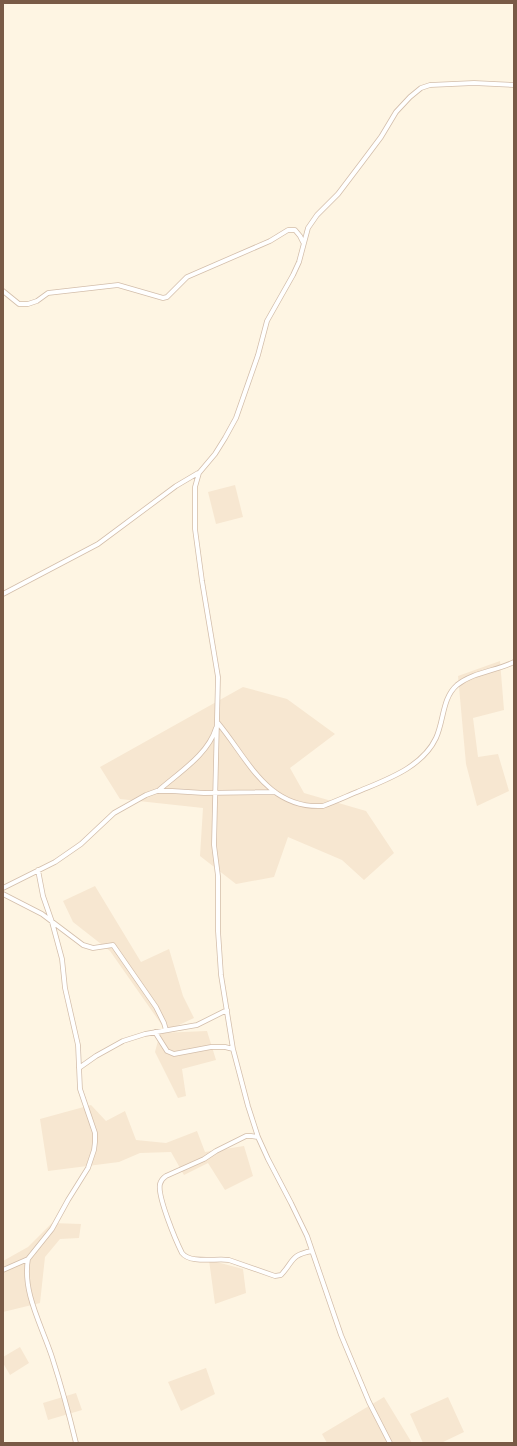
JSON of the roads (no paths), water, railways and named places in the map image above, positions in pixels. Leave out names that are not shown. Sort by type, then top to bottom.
[{"type":"street","points":[[3,594],[98,544],[176,486],[199,473],[218,449],[236,418],[258,355],[267,321],[299,262],[310,224],[347,183],[382,137],[396,112],[404,103],[421,88],[430,85],[450,83],[514,85]]},
{"type":"street","points":[[3,291],[19,304],[28,304],[37,301],[48,293],[118,285],[163,298],[167,297],[187,277],[270,241],[288,230],[295,230],[304,242]]},
{"type":"street","points":[[199,473],[195,487],[195,527],[202,581],[218,677],[214,832],[218,876],[218,931],[222,982],[233,1049],[258,1137],[302,1224],[327,1299],[341,1335],[369,1402],[390,1443]]},
{"type":"street","points":[[217,723],[231,739],[254,773],[274,792],[303,805],[312,807],[323,806],[399,774],[418,761],[430,750],[441,727],[447,701],[456,686],[464,680],[514,662]]},
{"type":"street","points":[[3,888],[55,862],[81,844],[114,812],[146,795],[157,791],[193,760],[208,744],[214,735],[217,723]]},
{"type":"street","points":[[157,791],[216,793],[274,792]]},
{"type":"street","points":[[3,1270],[28,1259],[56,1223],[88,1168],[94,1150],[95,1133],[80,1089],[78,1045],[63,977],[62,959],[43,896],[38,870]]},
{"type":"street","points":[[3,894],[37,912],[89,948],[112,945],[115,947],[156,1007],[166,1030]]},
{"type":"street","points":[[79,1068],[108,1048],[137,1036],[197,1025],[227,1010]]},
{"type":"street","points":[[155,1032],[162,1045],[172,1054],[183,1054],[211,1047],[225,1047],[233,1049]]},
{"type":"street","points":[[258,1137],[248,1136],[232,1142],[216,1150],[204,1159],[166,1176],[161,1180],[159,1185],[163,1202],[182,1253],[189,1258],[196,1260],[230,1260],[275,1276],[281,1275],[297,1255],[312,1252]]},
{"type":"street","points":[[28,1259],[27,1269],[30,1296],[52,1358],[76,1443]]}]
